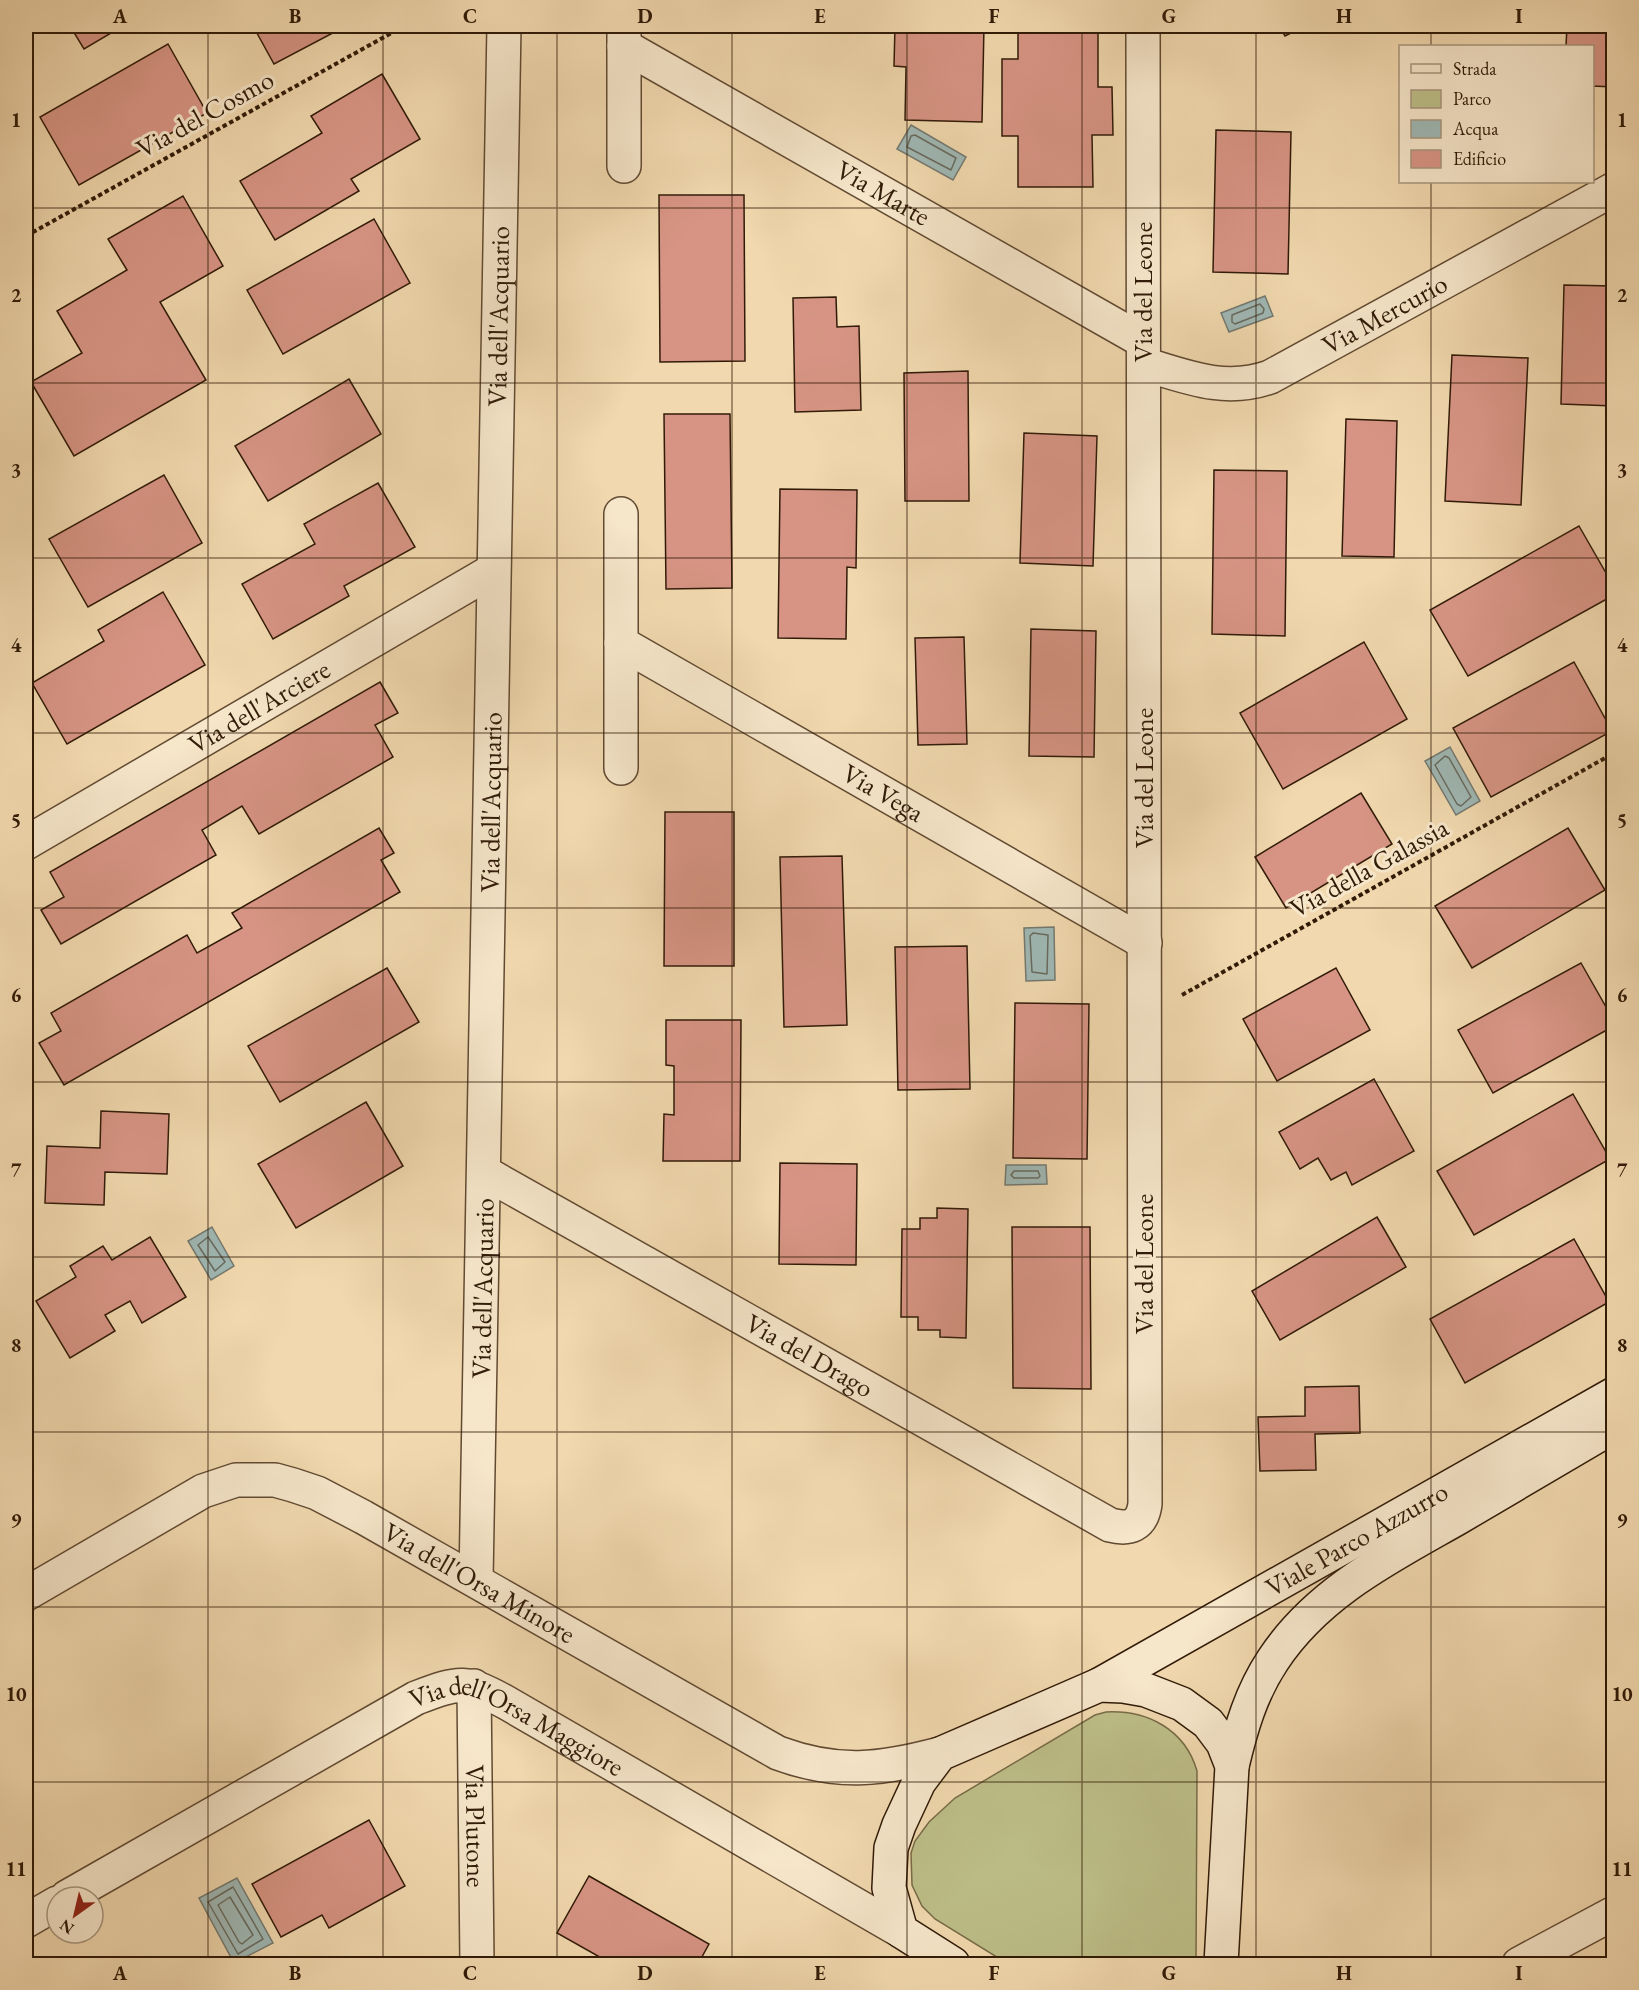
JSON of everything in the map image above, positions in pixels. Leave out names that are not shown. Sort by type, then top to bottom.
[{"type":"street","name":"Via dell'Acquario","points":[[476,1579],[487,1174],[492,571],[504,26]]},
{"type":"street","name":"Via del Leone","points":[[1134,1527],[1141,1518],[1145,1504],[1143,26]]},
{"type":"street","name":"Via Marte","points":[[624,36],[1143,352]]},
{"type":"street","name":"Via Marte","points":[[624,36],[624,166]]},
{"type":"street","name":"Via Mercurio","points":[[1143,352],[1213,384],[1238,385],[1270,377],[1614,189]]},
{"type":"street","points":[[621,514],[621,768]]},
{"type":"street","name":"Via dell'Arciere","points":[[26,843],[492,571]]},
{"type":"street","name":"Via Vega","points":[[621,643],[1144,943]]},
{"type":"street","name":"Via del Drago","points":[[487,1174],[1110,1525],[1123,1528],[1134,1527]]},
{"type":"street","name":"Viale Parco Azzurro","points":[[940,1754],[1099,1685],[1614,1394]]},
{"type":"street","name":"Viale Parco Azzurro","points":[[1221,1965],[1232,1766],[1248,1708],[1260,1681],[1275,1657],[1328,1599],[1368,1570],[1614,1426]]},
{"type":"street","name":"Via dell'Orsa Minore","points":[[26,1594],[203,1491],[236,1480],[275,1480],[317,1493],[476,1579],[778,1753],[826,1767],[845,1769],[892,1766],[940,1754]]},
{"type":"street","name":"Via dell'Orsa Maggiore","points":[[88,1885],[416,1698],[449,1685],[474,1686],[901,1931]]},
{"type":"street","name":"Viale Parco Azzurro","points":[[1099,1685],[1146,1690],[1182,1704],[1208,1723],[1223,1743],[1232,1766]]},
{"type":"street","name":"Via Plutone","points":[[474,1686],[477,1965]]},
{"type":"street","points":[[940,1754],[908,1803],[891,1848],[889,1888],[901,1931],[953,1965]]},
{"type":"street","points":[[26,1921],[45,1910]]},
{"type":"street","points":[[1520,1965],[1568,1951],[1614,1913]]},
{"type":"path","name":"Via del Cosmo","points":[[26,236],[404,26]]},
{"type":"path","name":"Via della Galassia","points":[[1144,1016],[1614,753]]},
{"type":"green space","points":[[1106,1712],[1136,1714],[1162,1725],[1174,1733],[1183,1744],[1197,1771],[1196,1964],[1008,1964],[935,1919],[922,1906],[912,1885],[911,1853],[915,1841],[929,1822],[955,1798],[1095,1715]]},
{"type":"water","points":[[911,125],[966,157],[953,180],[897,149]]},
{"type":"water","points":[[1265,296],[1273,316],[1229,332],[1221,313]]},
{"type":"water","points":[[1450,747],[1480,801],[1456,815],[1425,761]]},
{"type":"water","points":[[1054,927],[1055,980],[1026,981],[1024,928]]},
{"type":"water","points":[[1006,1165],[1046,1165],[1047,1184],[1005,1185]]},
{"type":"water","points":[[212,1227],[234,1266],[211,1280],[188,1241]]},
{"type":"water","points":[[237,1878],[273,1943],[234,1963],[199,1898]]},
{"type":"building","points":[[70,26],[123,26],[84,49]]},
{"type":"building","points":[[253,26],[346,26],[274,64]]},
{"type":"building","points":[[895,26],[984,26],[982,122],[905,120],[906,67],[894,66]]},
{"type":"building","points":[[1018,26],[1098,26],[1098,87],[1112,87],[1113,135],[1092,135],[1093,187],[1018,187],[1018,136],[1002,136],[1002,59],[1018,59]]},
{"type":"building","points":[[1279,26],[1305,26],[1285,36]]},
{"type":"building","points":[[1567,26],[1614,26],[1614,87],[1594,86],[1594,45],[1566,45]]},
{"type":"building","points":[[168,44],[207,113],[79,185],[40,117]]},
{"type":"building","points":[[382,74],[420,139],[351,179],[359,191],[275,240],[240,181],[322,133],[311,116]]},
{"type":"building","points":[[1216,130],[1291,132],[1288,274],[1213,272]]},
{"type":"building","points":[[659,195],[744,195],[745,361],[660,362]]},
{"type":"building","points":[[183,196],[223,266],[160,302],[206,380],[74,456],[31,382],[82,353],[57,311],[127,270],[108,239]]},
{"type":"building","points":[[374,219],[410,283],[283,354],[247,290]]},
{"type":"building","points":[[1564,285],[1614,286],[1614,406],[1561,404]]},
{"type":"building","points":[[836,297],[837,327],[859,326],[861,410],[795,412],[793,298]]},
{"type":"building","points":[[1452,355],[1528,358],[1521,505],[1445,501]]},
{"type":"building","points":[[968,371],[969,501],[905,501],[904,373]]},
{"type":"building","points":[[349,379],[381,434],[268,501],[235,446]]},
{"type":"building","points":[[664,414],[730,414],[732,588],[666,589]]},
{"type":"building","points":[[1346,419],[1397,421],[1394,557],[1342,556]]},
{"type":"building","points":[[1024,433],[1097,436],[1093,566],[1020,563]]},
{"type":"building","points":[[1214,470],[1287,471],[1285,636],[1212,634]]},
{"type":"building","points":[[164,475],[202,543],[88,607],[49,539]]},
{"type":"building","points":[[378,483],[415,547],[344,586],[349,596],[273,639],[242,584],[315,544],[304,524]]},
{"type":"building","points":[[780,489],[857,490],[856,568],[847,567],[846,639],[778,638]]},
{"type":"building","points":[[1579,526],[1614,587],[1614,595],[1468,676],[1430,610]]},
{"type":"building","points":[[163,592],[205,665],[67,744],[32,683],[104,641],[98,630]]},
{"type":"building","points":[[1031,629],[1096,631],[1094,757],[1029,756]]},
{"type":"building","points":[[964,637],[967,744],[918,745],[915,638]]},
{"type":"building","points":[[1364,642],[1407,719],[1283,789],[1240,713]]},
{"type":"building","points":[[1574,662],[1612,731],[1491,797],[1453,728]]},
{"type":"building","points":[[380,682],[398,713],[375,725],[393,757],[259,834],[242,806],[202,830],[216,855],[61,944],[41,910],[64,897],[50,872]]},
{"type":"building","points":[[1361,793],[1392,844],[1286,908],[1255,857]]},
{"type":"building","points":[[665,812],[734,812],[734,966],[664,966]]},
{"type":"building","points":[[379,828],[394,853],[381,860],[400,892],[64,1085],[39,1043],[61,1031],[51,1013],[187,935],[197,953],[242,928],[232,913]]},
{"type":"building","points":[[1568,828],[1605,890],[1472,968],[1435,906]]},
{"type":"building","points":[[842,856],[847,1025],[784,1027],[780,857]]},
{"type":"building","points":[[967,946],[970,1089],[898,1090],[895,947]]},
{"type":"building","points":[[1581,963],[1614,1021],[1614,1026],[1493,1093],[1458,1030]]},
{"type":"building","points":[[387,968],[419,1022],[280,1102],[248,1046]]},
{"type":"building","points":[[1336,968],[1370,1030],[1277,1081],[1243,1019]]},
{"type":"building","points":[[1015,1003],[1089,1004],[1087,1159],[1013,1158]]},
{"type":"building","points":[[666,1020],[741,1020],[740,1161],[663,1161],[664,1114],[674,1115],[674,1066],[666,1065]]},
{"type":"building","points":[[1374,1079],[1414,1151],[1352,1185],[1346,1172],[1331,1180],[1318,1158],[1300,1169],[1279,1132]]},
{"type":"building","points":[[1573,1094],[1610,1159],[1474,1235],[1437,1171]]},
{"type":"building","points":[[366,1102],[403,1166],[296,1228],[258,1164]]},
{"type":"building","points":[[101,1111],[169,1114],[167,1174],[105,1172],[104,1205],[45,1203],[47,1146],[100,1148]]},
{"type":"building","points":[[780,1163],[857,1164],[856,1265],[779,1264]]},
{"type":"building","points":[[937,1208],[968,1209],[966,1338],[940,1337],[940,1330],[918,1330],[918,1317],[901,1317],[902,1229],[920,1229],[920,1218],[937,1218]]},
{"type":"building","points":[[1377,1217],[1406,1267],[1280,1340],[1252,1291]]},
{"type":"building","points":[[1012,1227],[1090,1227],[1091,1389],[1013,1388]]},
{"type":"building","points":[[150,1237],[186,1297],[142,1323],[130,1301],[105,1315],[115,1331],[70,1358],[36,1301],[76,1277],[70,1266],[103,1246],[112,1260]]},
{"type":"building","points":[[1574,1239],[1609,1302],[1465,1383],[1430,1319]]},
{"type":"building","points":[[1359,1386],[1360,1433],[1315,1434],[1316,1470],[1260,1471],[1258,1417],[1305,1416],[1305,1387]]},
{"type":"building","points":[[369,1820],[405,1886],[329,1928],[322,1915],[281,1937],[252,1884]]},
{"type":"building","points":[[589,1876],[709,1944],[698,1964],[612,1964],[557,1933]]}]
